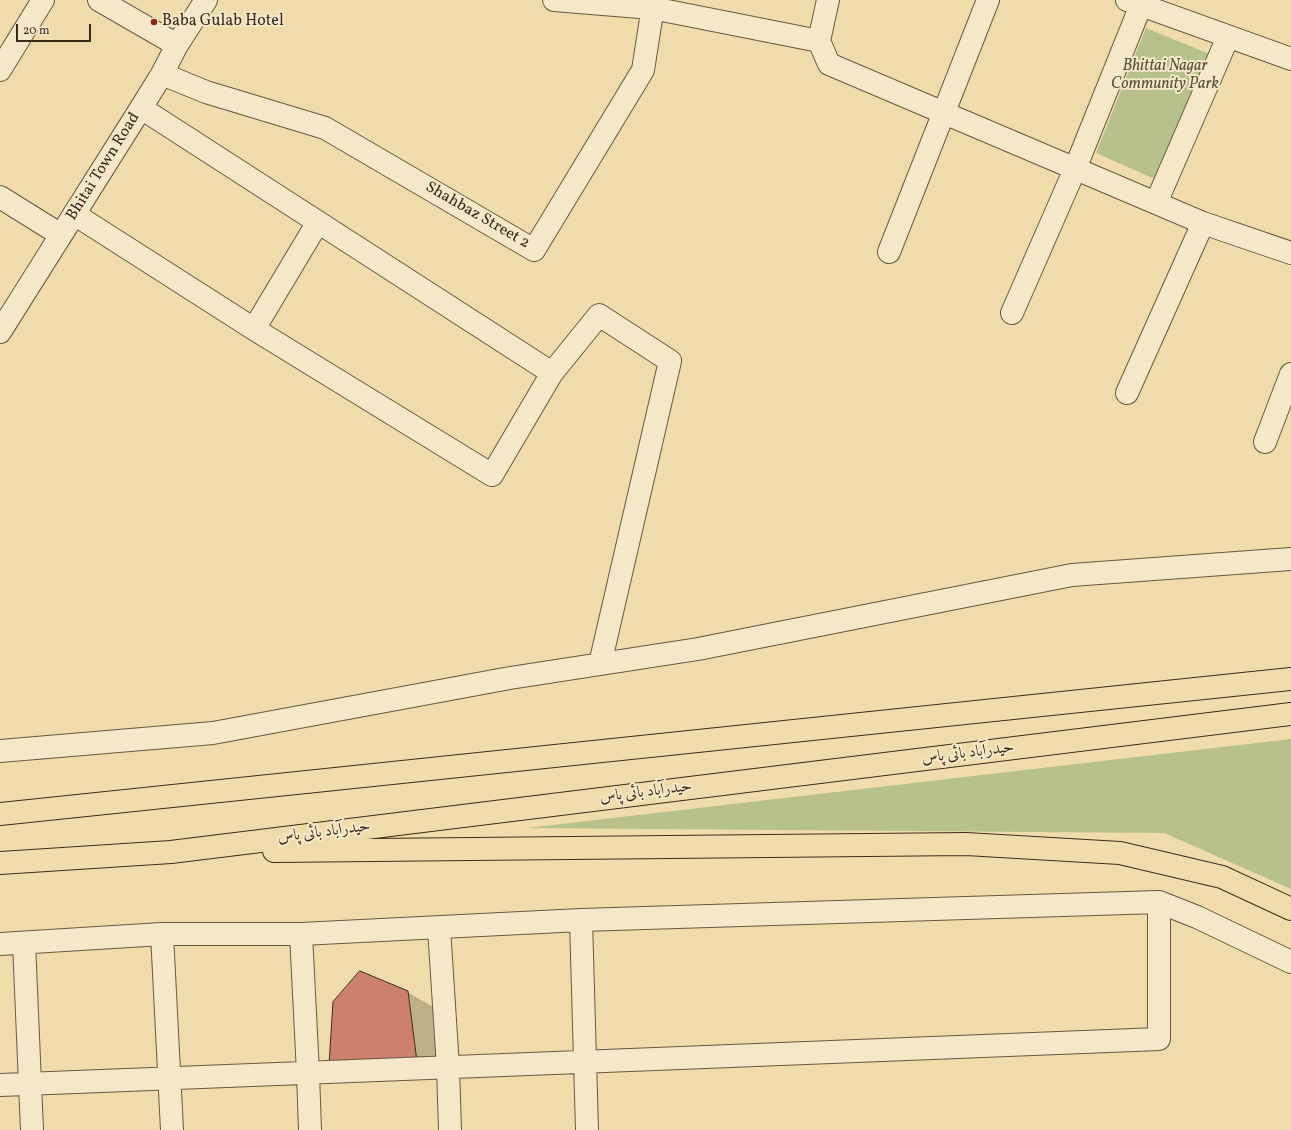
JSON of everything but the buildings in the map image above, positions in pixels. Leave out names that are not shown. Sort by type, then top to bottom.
[{"type":"highway","points":[[0,814],[1291,679]]},
{"type":"highway","name":"حیدرآباد بائی پاس","points":[[0,864],[171,852],[1291,714]]},
{"type":"highway","points":[[171,852],[966,844],[1120,853],[1222,878],[1291,909]]},
{"type":"street","points":[[0,70],[43,0]]},
{"type":"street","points":[[99,0],[177,46]]},
{"type":"street","name":"Bhitai Town Road","points":[[0,332],[141,108],[206,0]]},
{"type":"street","points":[[554,0],[653,4],[819,41]]},
{"type":"street","points":[[828,0],[819,41],[829,64],[1203,223],[1291,253]]},
{"type":"street","points":[[890,252],[988,0]]},
{"type":"street","points":[[1012,313],[1075,169],[1136,2],[1228,37],[1290,56]]},
{"type":"street","name":"Shahbaz Street 2","points":[[162,74],[206,92],[325,128],[534,250],[643,70],[653,4]]},
{"type":"street","points":[[1156,203],[1228,37]]},
{"type":"street","points":[[141,108],[552,373]]},
{"type":"street","points":[[0,197],[61,235]]},
{"type":"street","points":[[74,214],[254,329],[492,475],[552,373],[599,315],[670,361],[600,664]]},
{"type":"street","points":[[254,329],[318,222]]},
{"type":"street","points":[[1127,393],[1203,223]]},
{"type":"street","points":[[1264,442],[1291,374]]},
{"type":"street","points":[[0,751],[213,733],[510,678],[698,649],[1072,575],[1291,559]]},
{"type":"street","points":[[0,1085],[1159,1039],[1159,902]]},
{"type":"street","points":[[0,944],[162,934],[301,934],[581,920],[1159,902],[1197,917],[1291,962]]},
{"type":"street","points":[[581,920],[587,1130]]},
{"type":"street","points":[[439,928],[448,1067],[450,1130]]},
{"type":"street","points":[[162,934],[172,1130]]},
{"type":"street","points":[[301,934],[310,1130]]},
{"type":"street","points":[[24,943],[32,1130]]},
{"type":"green space","name":"Bhittai Nagar Community Park","points":[[1146,28],[1212,55],[1157,180],[1096,153]]},
{"type":"green space","points":[[1291,739],[1291,889],[1164,833],[527,828]]},
{"type":"place","name":"Baba Gulab Hotel","points":[[154,22]]}]
